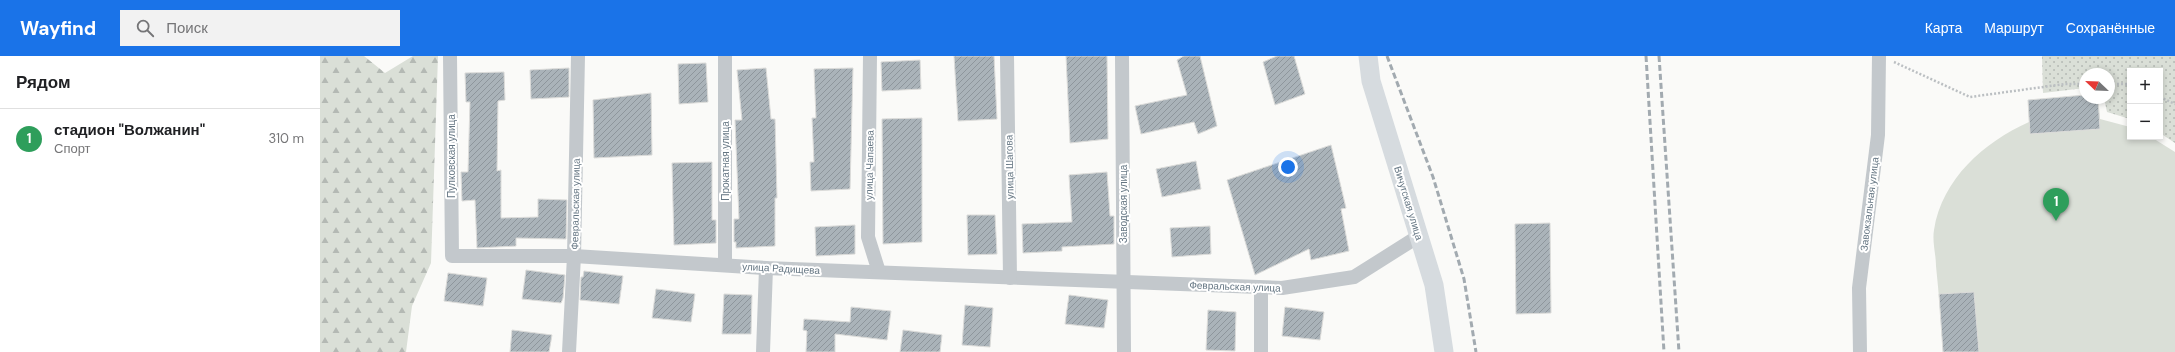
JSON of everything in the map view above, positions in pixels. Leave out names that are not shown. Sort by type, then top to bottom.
[{"type":"main road","name":"Вичугская улица","points":[[1368,56],[1371,81],[1434,285],[1444,352]]},
{"type":"street","name":"Пулковская улица","points":[[450,56],[452,256]]},
{"type":"street","name":"Февральская улица","points":[[569,352],[574,256],[578,56]]},
{"type":"street","name":"Прокатная улица","points":[[725,56],[725,265]]},
{"type":"street","name":"улица Чапаева","points":[[870,56],[868,237],[879,272]]},
{"type":"street","name":"улица Шагова","points":[[1007,56],[1010,278]]},
{"type":"street","name":"Заводская улица","points":[[1122,56],[1117,282],[1124,352]]},
{"type":"street","name":"Завокзальная улица","points":[[1860,352],[1859,288],[1878,135],[1884,58]]},
{"type":"street","name":"Февральская улица","points":[[1117,282],[1282,288],[1354,277],[1419,236]]},
{"type":"street","name":"улица Радищева","points":[[452,256],[574,256],[766,268],[1117,282]]},
{"type":"street","points":[[763,352],[766,268]]},
{"type":"street","points":[[1261,288],[1261,352]]},
{"type":"path","points":[[1884,58],[1970,97],[2065,84],[2079,84]]},
{"type":"path","points":[[2115,84],[2127,84]]},
{"type":"path","points":[[2163,98],[2175,104]]},
{"type":"green space","points":[[320,56],[364,56],[385,73],[413,56],[438,56],[431,263],[412,306],[406,352],[320,352]]},
{"type":"green space","points":[[2042,56],[2175,56],[2175,143],[2163,135],[2163,68],[2127,68],[2127,118],[2107,112],[2105,104],[2115,104],[2115,68],[2079,68],[2079,89],[2043,93]]},
{"type":"green space","points":[[2079,96],[2079,104],[2099,104],[2100,119],[2127,126],[2127,140],[2156,140],[2175,152],[2175,352],[1943,352],[1934,243],[1934,230],[1939,212],[1946,194],[1968,164],[1996,140],[2029,122],[2028,100]]},
{"type":"building","points":[[954,56],[994,56],[997,119],[958,121]]},
{"type":"building","points":[[1066,56],[1107,56],[1108,139],[1070,143]]},
{"type":"building","points":[[1184,56],[1200,56],[1217,126],[1198,134],[1194,122],[1141,134],[1135,106],[1187,95],[1177,60]]},
{"type":"building","points":[[1277,56],[1294,56],[1305,94],[1275,105],[1263,62]]},
{"type":"building","points":[[920,60],[921,89],[882,91],[881,62]]},
{"type":"building","points":[[706,63],[708,102],[679,104],[678,64]]},
{"type":"building","points":[[569,68],[569,97],[531,99],[530,70]]},
{"type":"building","points":[[766,68],[771,119],[775,119],[777,198],[775,198],[775,246],[736,248],[736,242],[734,242],[734,219],[739,219],[735,120],[742,120],[737,70]]},
{"type":"building","points":[[853,68],[850,189],[811,191],[810,162],[814,162],[812,118],[816,118],[814,69]]},
{"type":"building","points":[[504,72],[505,100],[498,101],[497,171],[501,170],[501,218],[538,217],[538,199],[567,200],[566,239],[516,238],[516,246],[477,248],[475,200],[462,201],[461,172],[468,172],[470,102],[466,102],[465,73]]},
{"type":"building","points":[[651,93],[652,155],[594,158],[593,100]]},
{"type":"building","points":[[2079,96],[2079,104],[2098,104],[2100,129],[2030,134],[2028,100]]},
{"type":"building","points":[[922,118],[922,242],[883,244],[882,119]]},
{"type":"building","points":[[1331,145],[1346,208],[1341,209],[1349,251],[1311,260],[1309,249],[1255,275],[1227,180]]},
{"type":"building","points":[[1196,161],[1201,189],[1162,197],[1156,169]]},
{"type":"building","points":[[712,162],[712,220],[716,220],[716,243],[674,245],[672,163]]},
{"type":"building","points":[[1107,172],[1110,216],[1114,216],[1114,244],[1062,247],[1062,251],[1023,253],[1022,224],[1072,222],[1069,175]]},
{"type":"building","points":[[967,215],[995,215],[997,254],[968,255]]},
{"type":"building","points":[[1550,223],[1551,313],[1516,314],[1515,224]]},
{"type":"building","points":[[855,225],[855,254],[816,256],[815,227]]},
{"type":"building","points":[[1210,226],[1211,254],[1172,257],[1170,228]]},
{"type":"building","points":[[526,270],[565,275],[563,298],[561,303],[522,299]]},
{"type":"building","points":[[584,271],[623,276],[619,304],[580,300],[581,277],[583,277]]},
{"type":"building","points":[[448,273],[487,278],[483,306],[444,301]]},
{"type":"building","points":[[656,289],[695,294],[691,322],[652,318]]},
{"type":"building","points":[[1974,292],[1979,352],[1943,352],[1939,294]]},
{"type":"building","points":[[724,294],[752,295],[751,334],[722,334]]},
{"type":"building","points":[[1069,295],[1108,300],[1104,328],[1065,324]]},
{"type":"building","points":[[965,305],[993,308],[990,347],[962,345]]},
{"type":"building","points":[[851,307],[891,311],[887,340],[835,334],[835,352],[806,352],[807,331],[803,330],[804,319],[850,322]]},
{"type":"building","points":[[1285,307],[1324,312],[1320,340],[1282,336]]},
{"type":"building","points":[[1208,310],[1236,312],[1235,351],[1206,350]]},
{"type":"building","points":[[512,330],[552,335],[549,352],[510,352]]},
{"type":"building","points":[[903,330],[942,335],[940,352],[900,352]]},
{"type":"railway","points":[[1387,56],[1433,177],[1464,279],[1476,352]]},
{"type":"railway","points":[[1646,56],[1664,352]]},
{"type":"railway","points":[[1659,56],[1679,352]]},
{"type":"place","name":"стадион \"Волжанин\"","points":[[2056,221]]}]
